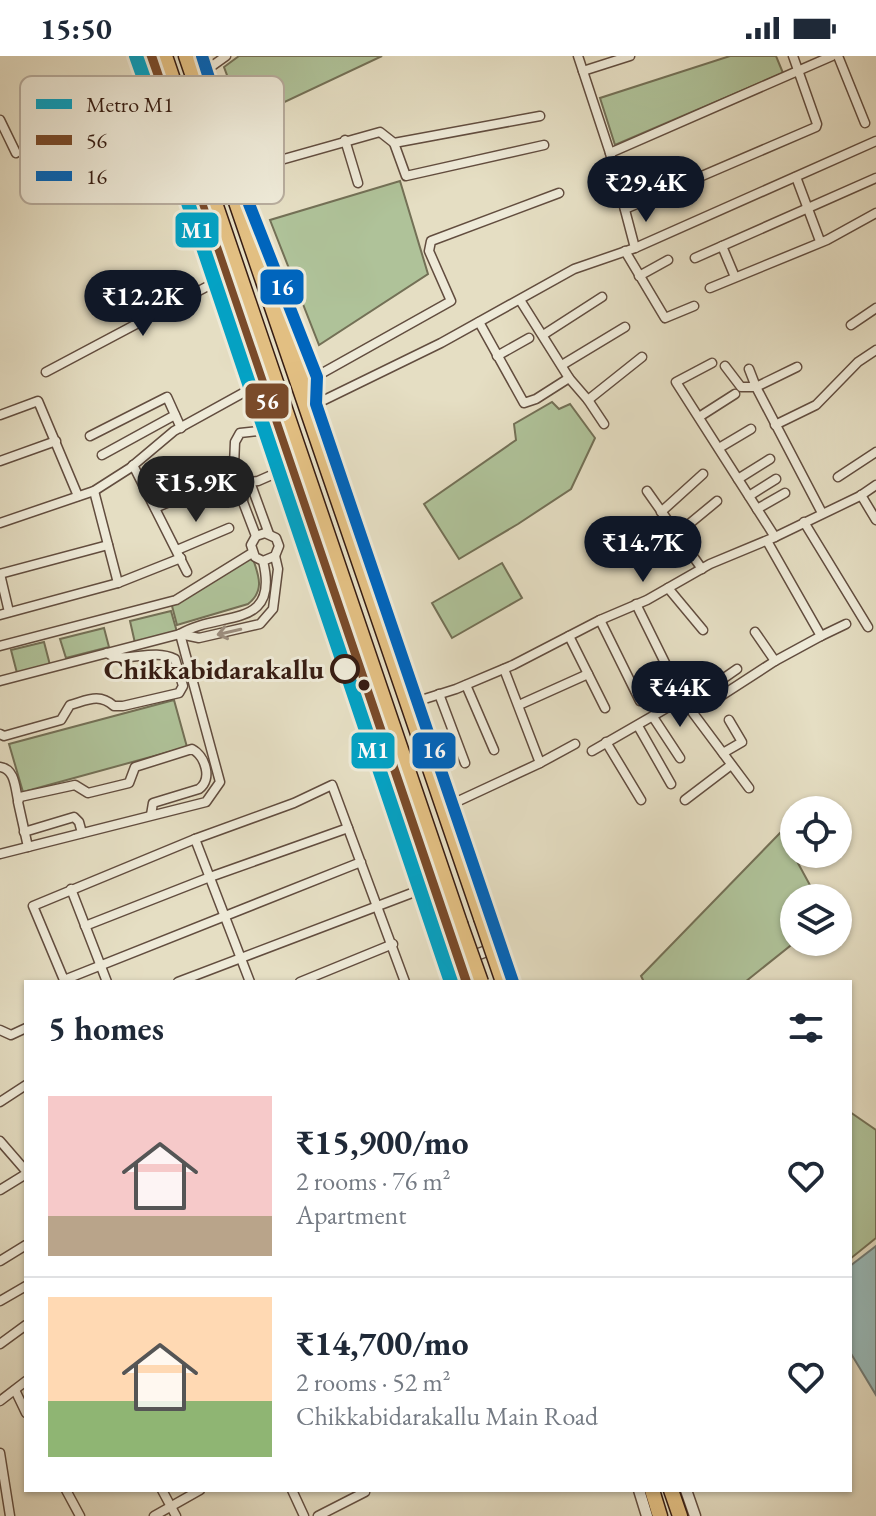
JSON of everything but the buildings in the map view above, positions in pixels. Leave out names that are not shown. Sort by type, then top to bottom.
[{"type":"highway","points":[[165,56],[172,76]]},
{"type":"highway","points":[[186,56],[193,76]]},
{"type":"highway","points":[[216,204],[480,980]]},
{"type":"highway","points":[[236,204],[502,980]]},
{"type":"highway","points":[[251,248],[279,295],[316,404]]},
{"type":"highway","points":[[653,1492],[660,1516]]},
{"type":"highway","points":[[672,1492],[680,1516]]},
{"type":"street","points":[[150,56],[157,76]]},
{"type":"street","points":[[202,56],[207,76]]},
{"type":"street","points":[[205,71],[226,56]]},
{"type":"street","points":[[578,56],[610,153],[635,248]]},
{"type":"street","points":[[583,71],[630,56]]},
{"type":"street","points":[[625,209],[816,127],[793,56]]},
{"type":"street","points":[[610,153],[835,56],[865,123]]},
{"type":"street","points":[[394,143],[540,116]]},
{"type":"street","points":[[0,120],[16,153]]},
{"type":"street","points":[[284,158],[380,132],[394,143],[406,176],[544,145]]},
{"type":"street","points":[[345,140],[358,183]]},
{"type":"street","points":[[316,404],[479,322],[574,269],[635,248],[876,141]]},
{"type":"street","points":[[796,177],[820,241]]},
{"type":"street","points":[[695,258],[876,178]]},
{"type":"street","points":[[317,376],[451,301],[429,251],[431,241],[559,193]]},
{"type":"street","points":[[200,204],[464,980],[506,964]]},
{"type":"street","points":[[250,204],[317,376],[316,404],[512,980]]},
{"type":"street","points":[[710,288],[827,240],[876,213]]},
{"type":"street","points":[[722,246],[735,277]]},
{"type":"street","points":[[625,251],[665,318],[694,306]]},
{"type":"street","points":[[639,276],[668,260]]},
{"type":"street","points":[[46,372],[225,277]]},
{"type":"street","points":[[543,335],[602,297]]},
{"type":"street","points":[[520,300],[569,378],[604,424]]},
{"type":"street","points":[[851,325],[876,308]]},
{"type":"street","points":[[479,322],[524,403],[569,378]]},
{"type":"street","points":[[562,365],[625,327]]},
{"type":"street","points":[[497,356],[529,338]]},
{"type":"street","points":[[775,425],[816,405],[858,362],[876,350]]},
{"type":"street","points":[[588,400],[642,357]]},
{"type":"street","points":[[712,363],[676,382],[757,509],[821,636]]},
{"type":"street","points":[[725,366],[741,387],[756,387],[797,367]]},
{"type":"street","points":[[749,369],[822,513]]},
{"type":"street","points":[[0,523],[94,491],[181,428],[261,383]]},
{"type":"street","points":[[699,417],[735,394]]},
{"type":"street","points":[[90,436],[167,397],[181,428]]},
{"type":"street","points":[[0,415],[38,401],[78,496]]},
{"type":"street","points":[[102,455],[175,415]]},
{"type":"street","points":[[180,634],[199,638],[260,624],[273,609],[278,542],[269,534],[247,482],[234,466],[237,436],[240,433],[277,429]]},
{"type":"street","points":[[719,448],[751,429]]},
{"type":"street","points":[[0,461],[56,441]]},
{"type":"street","points":[[838,477],[876,452]]},
{"type":"street","points":[[738,479],[770,459]]},
{"type":"street","points":[[133,465],[187,572]]},
{"type":"street","points":[[247,482],[258,481],[290,467]]},
{"type":"street","points":[[661,512],[703,474]]},
{"type":"street","points":[[749,496],[776,479]]},
{"type":"street","points":[[0,681],[180,634],[195,625],[251,613],[263,599],[266,575],[263,561],[252,553],[251,545],[256,536],[243,502],[247,482]]},
{"type":"street","points":[[418,701],[504,669],[876,485]]},
{"type":"street","points":[[155,508],[207,486]]},
{"type":"street","points":[[94,491],[118,583]]},
{"type":"street","points":[[647,491],[702,569]]},
{"type":"street","points":[[757,509],[785,493]]},
{"type":"street","points":[[861,495],[876,520]]},
{"type":"street","points":[[677,534],[717,501]]},
{"type":"street","points":[[804,522],[868,627]]},
{"type":"street","points":[[108,545],[0,574],[4,614],[118,583],[229,528]]},
{"type":"street","points":[[256,536],[269,534]]},
{"type":"street","points":[[0,646],[176,600],[252,553]]},
{"type":"street","points":[[263,561],[275,556]]},
{"type":"street","points":[[668,588],[703,630]]},
{"type":"street","points":[[636,604],[684,698],[749,788]]},
{"type":"street","points":[[600,620],[640,701]]},
{"type":"street","points":[[697,681],[708,705],[775,661],[846,624]]},
{"type":"street","points":[[755,632],[775,661]]},
{"type":"street","points":[[0,854],[206,802],[220,782],[180,634]]},
{"type":"street","points":[[569,636],[605,708]]},
{"type":"street","points":[[0,734],[4,736],[61,720],[70,705],[98,697],[114,706],[123,706],[179,693],[183,686],[175,659],[168,655],[155,653],[115,658],[107,653]]},
{"type":"street","points":[[504,669],[540,763]]},
{"type":"street","points":[[704,692],[737,669]]},
{"type":"street","points":[[519,705],[588,674]]},
{"type":"street","points":[[466,685],[494,750]]},
{"type":"street","points":[[439,694],[465,763]]},
{"type":"street","points":[[592,751],[684,698]]},
{"type":"street","points":[[653,717],[680,758]]},
{"type":"street","points":[[723,753],[742,742],[729,720]]},
{"type":"street","points":[[638,726],[671,784]]},
{"type":"street","points":[[606,742],[641,800]]},
{"type":"street","points":[[452,804],[575,744]]},
{"type":"street","points":[[18,800],[75,785],[88,793],[124,785],[132,777],[135,767],[196,750],[202,758],[207,779],[205,784],[199,789],[153,803],[151,815]]},
{"type":"street","points":[[685,800],[731,765]]},
{"type":"street","points":[[0,767],[11,772],[28,847]]},
{"type":"street","points":[[361,862],[64,980],[33,906],[195,839],[294,803],[332,785],[393,944],[404,980]]},
{"type":"street","points":[[24,832],[74,817],[82,833]]},
{"type":"street","points":[[85,926],[348,828]]},
{"type":"street","points":[[195,839],[249,980]]},
{"type":"street","points":[[183,980],[433,885]]},
{"type":"street","points":[[71,889],[106,980]]},
{"type":"street","points":[[305,980],[393,944]]},
{"type":"street","points":[[458,962],[500,946]]},
{"type":"street","points":[[0,1030],[11,1035],[24,1029]]},
{"type":"street","points":[[0,1102],[24,1086]]},
{"type":"street","points":[[0,1141],[24,1170]]},
{"type":"street","points":[[0,1161],[11,1154]]},
{"type":"street","points":[[0,1190],[24,1173]]},
{"type":"street","points":[[0,1261],[24,1246]]},
{"type":"street","points":[[0,1301],[24,1287]]},
{"type":"street","points":[[0,1344],[24,1326]]},
{"type":"street","points":[[0,1401],[24,1383]]},
{"type":"street","points":[[15,1390],[24,1409]]},
{"type":"street","points":[[0,1453],[10,1516]]},
{"type":"street","points":[[67,1492],[80,1516]]},
{"type":"street","points":[[163,1492],[176,1516]]},
{"type":"street","points":[[154,1516],[196,1492]]},
{"type":"street","points":[[293,1492],[304,1516]]},
{"type":"street","points":[[318,1516],[365,1492]]},
{"type":"street","points":[[640,1492],[647,1516]]},
{"type":"street","points":[[687,1492],[695,1516]]},
{"type":"green space","points":[[239,56],[382,56],[284,102],[284,76],[227,76],[224,67]]},
{"type":"green space","points":[[730,56],[776,56],[783,73],[615,145],[600,98]]},
{"type":"green space","points":[[400,181],[428,274],[319,345],[270,220]]},
{"type":"green space","points":[[552,402],[559,409],[570,404],[595,438],[571,489],[459,559],[424,504],[516,440],[514,424]]},
{"type":"green space","points":[[252,556],[259,587],[254,599],[248,604],[177,625],[172,606]]},
{"type":"green space","points":[[502,563],[522,598],[452,638],[432,603]]},
{"type":"green space","points":[[171,611],[177,632],[135,643],[130,621]]},
{"type":"green space","points":[[104,628],[109,647],[66,658],[60,639]]},
{"type":"green space","points":[[44,642],[50,665],[17,673],[11,650]]},
{"type":"green space","points":[[174,700],[187,747],[23,792],[9,744]]},
{"type":"green space","points":[[780,833],[780,868],[801,868],[809,884],[780,884],[780,954],[748,980],[643,980],[641,976]]},
{"type":"green space","points":[[852,1113],[876,1130],[876,1238],[852,1257]]},
{"type":"water","points":[[876,1246],[876,1395],[852,1355],[852,1264]]},
{"type":"metro line","name":"M1","points":[[136,56],[143,76]]},
{"type":"metro line","name":"M1","points":[[188,204],[450,980]]},
{"type":"transit line","name":"56","points":[[150,56],[157,76]]},
{"type":"transit line","name":"16","points":[[202,56],[208,76]]},
{"type":"transit line","name":"56","points":[[200,204],[464,980]]},
{"type":"transit line","name":"16","points":[[249,204],[317,377],[316,404],[512,980]]},
{"type":"place","name":"Chikkabidarakallu","points":[[345,669]]}]
